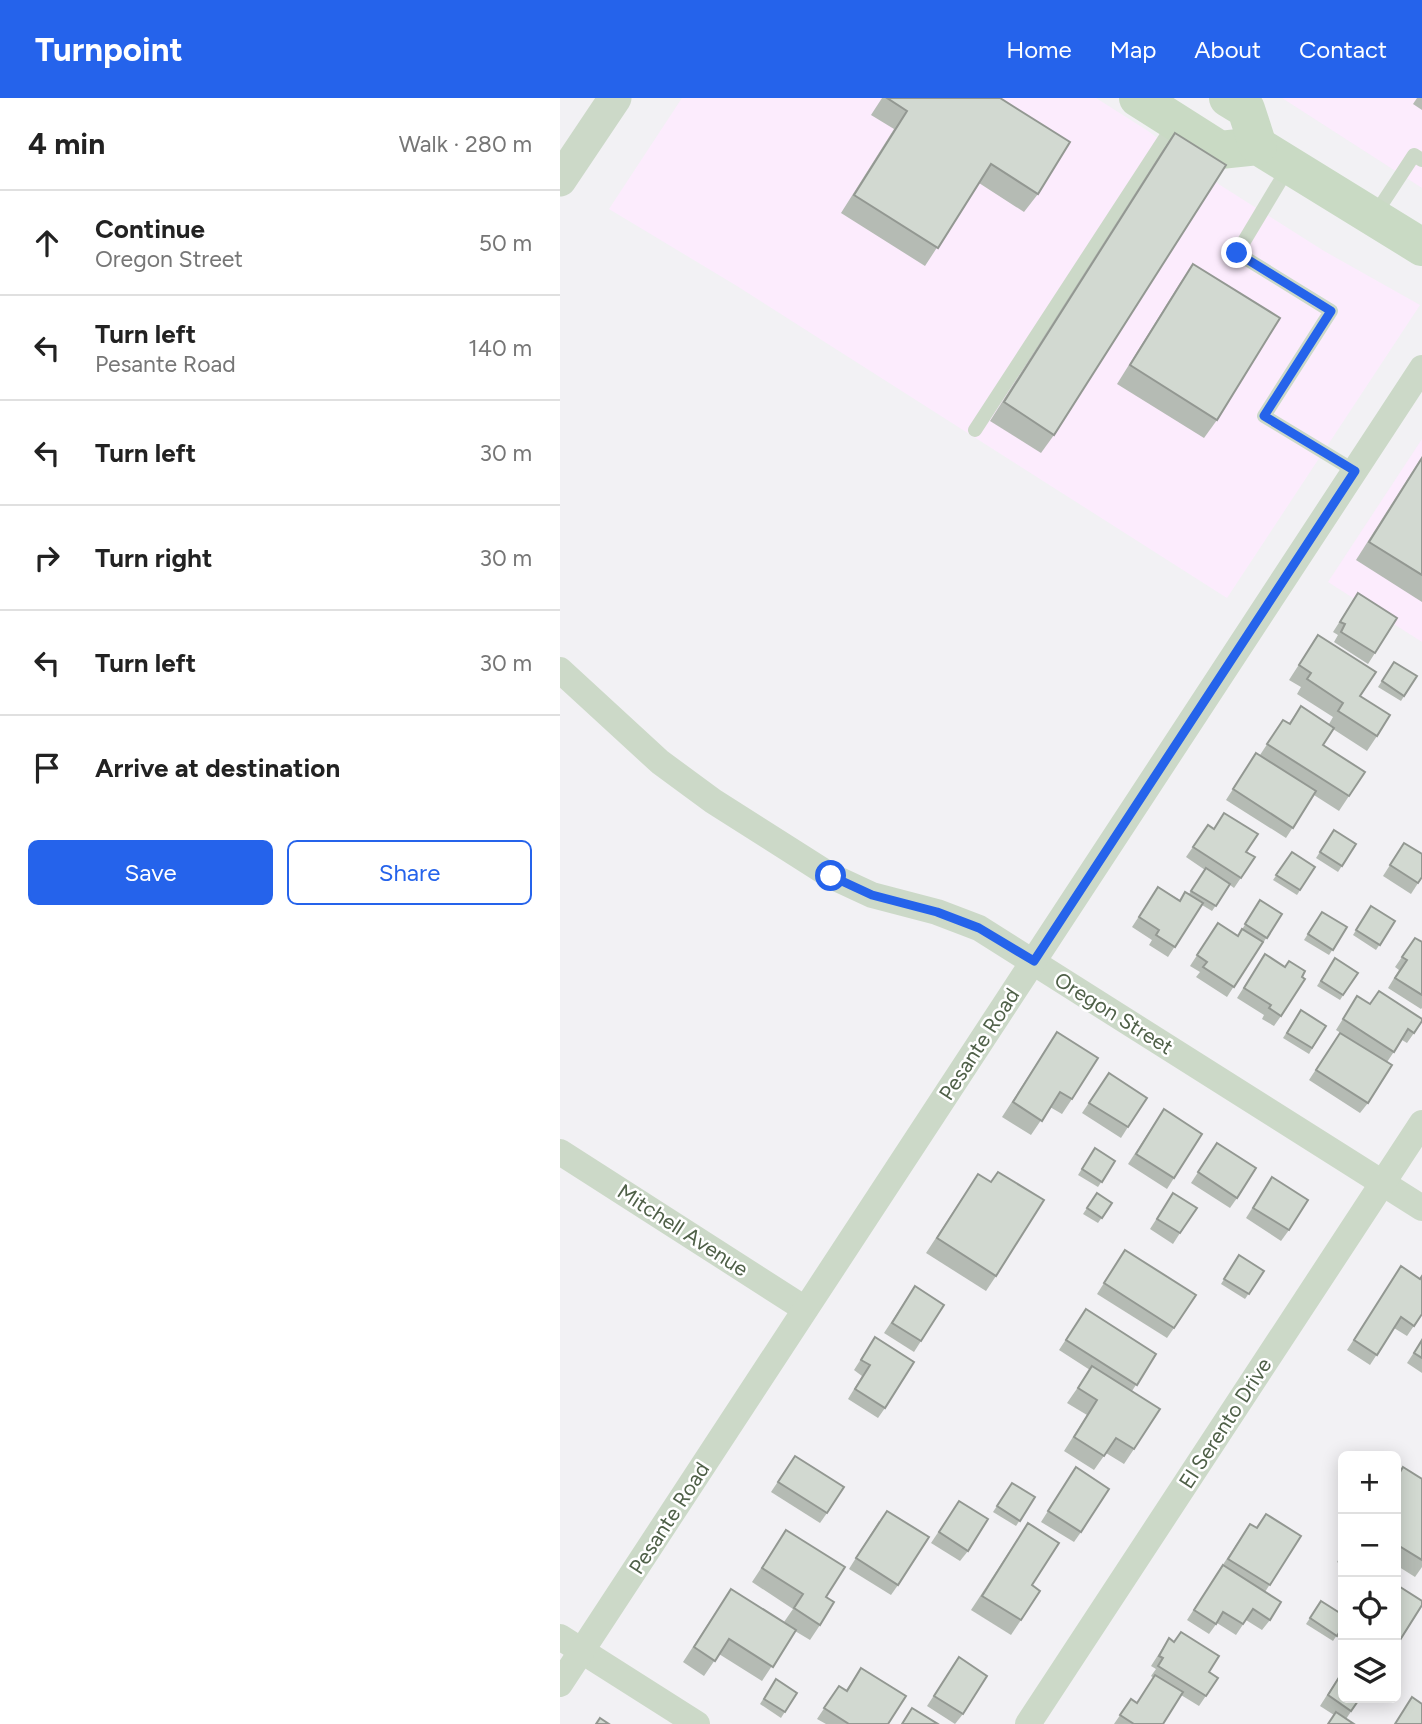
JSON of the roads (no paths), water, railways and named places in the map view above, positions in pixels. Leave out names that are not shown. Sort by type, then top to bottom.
[{"type":"main road","points":[[1138,98],[1220,150],[1258,146],[1422,247]]},
{"type":"main road","points":[[1228,98],[1245,110],[1258,146]]},
{"type":"street","points":[[560,180],[615,98]]},
{"type":"street","name":"Pesante Road","points":[[560,1684],[571,1644],[806,1309],[1422,368]]},
{"type":"street","name":"Oregon Street","points":[[560,670],[660,762],[713,801],[831,876],[872,895],[937,912],[979,928],[1422,1208]]},
{"type":"street","name":"El Serento Drive","points":[[1028,1724],[1422,1122]]},
{"type":"street","name":"Mitchell Avenue","points":[[560,1152],[806,1309]]},
{"type":"street","points":[[571,1644],[697,1724]]},
{"type":"lane","points":[[975,430],[1176,122]]},
{"type":"lane","points":[[1373,217],[1414,155],[1422,160]]},
{"type":"lane","points":[[1290,165],[1237,253],[1331,311],[1264,416],[1355,471]]}]
